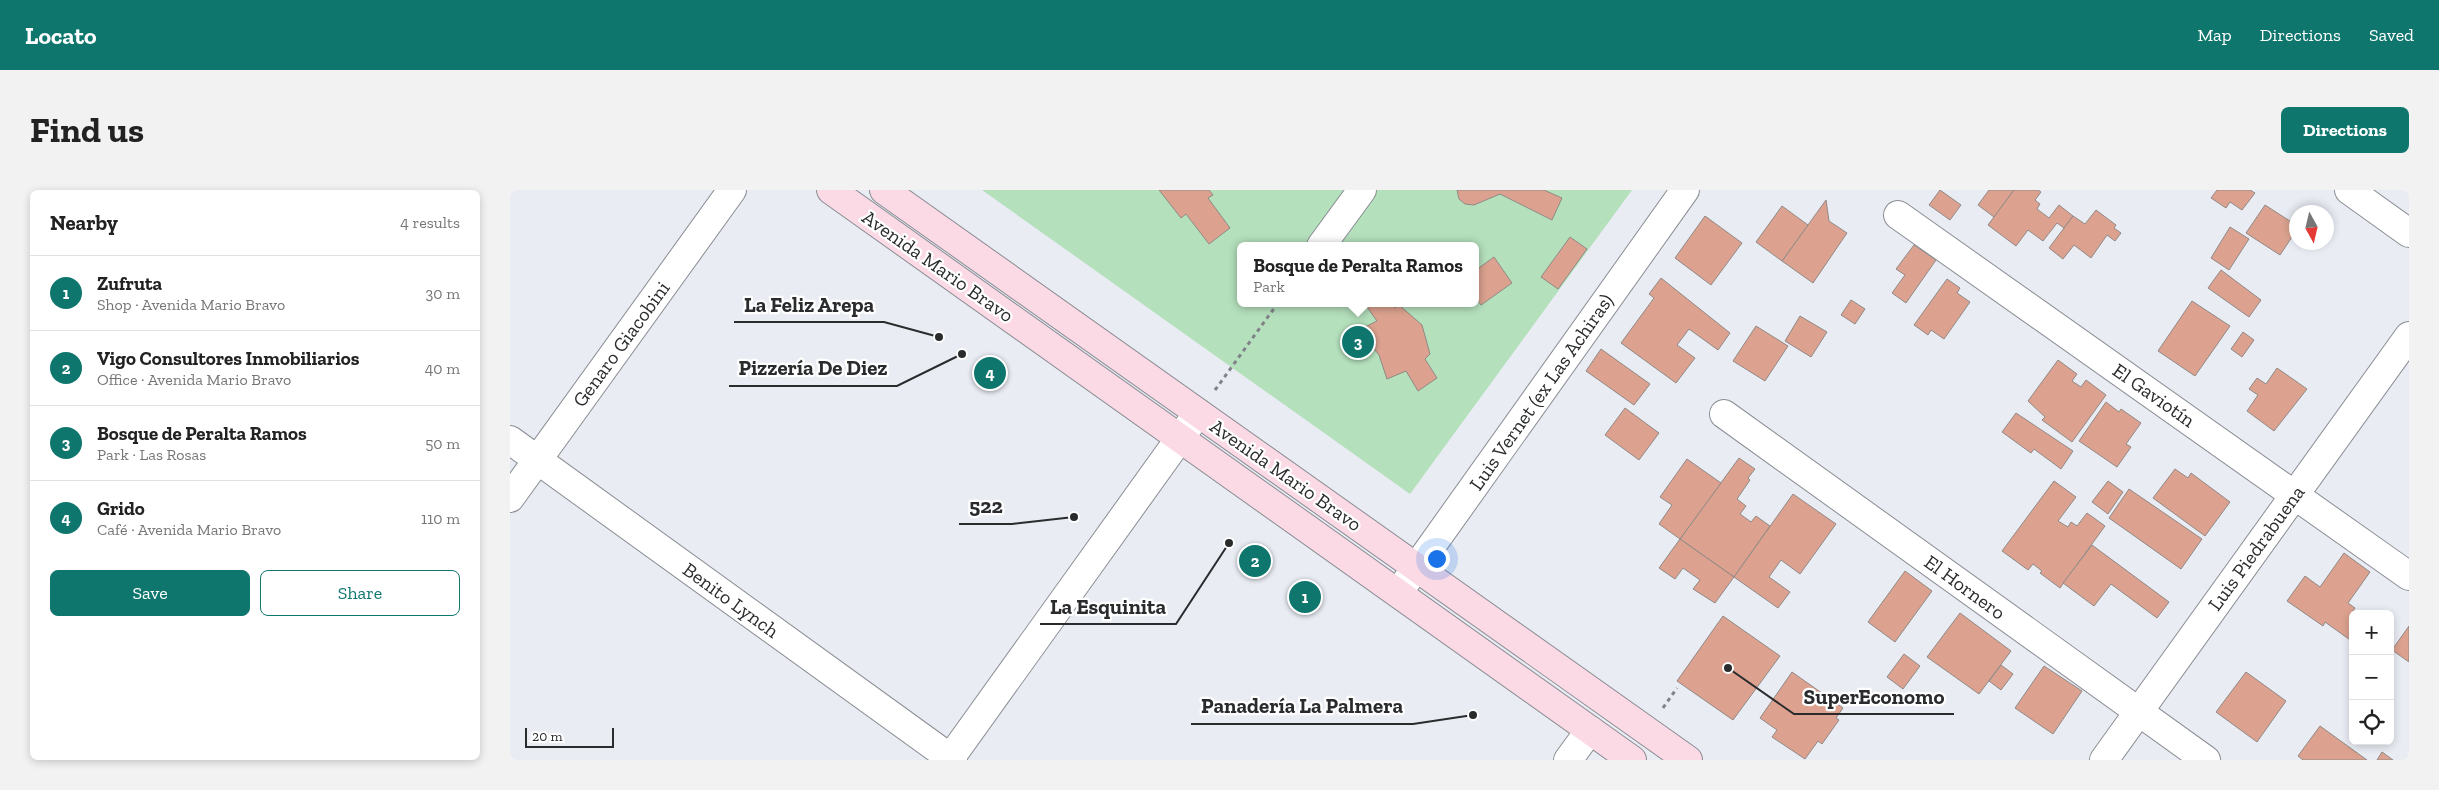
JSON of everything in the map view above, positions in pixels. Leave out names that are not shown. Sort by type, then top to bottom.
[{"type":"main road","name":"Avenida Mario Bravo","points":[[831,190],[1632,760]]},
{"type":"main road","name":"Avenida Mario Bravo","points":[[884,190],[1688,760]]},
{"type":"street","name":"Genaro Giacobini","points":[[510,498],[732,190]]},
{"type":"street","points":[[1324,242],[1362,190]]},
{"type":"street","name":"Luis Vernet (ex Las Achiras)","points":[[1398,593],[1685,190]]},
{"type":"street","points":[[2349,190],[2409,233]]},
{"type":"street","name":"El Gaviotín","points":[[1898,215],[2409,576]]},
{"type":"street","name":"Luis Piedrabuena","points":[[2104,760],[2409,336]]},
{"type":"street","points":[[950,759],[1198,413]]},
{"type":"street","name":"El Hornero","points":[[1724,414],[2206,760]]},
{"type":"street","name":"Benito Lynch","points":[[510,440],[950,759]]},
{"type":"street","points":[[1568,760],[1590,730]]},
{"type":"path","points":[[1198,413],[1275,307]]},
{"type":"green space","points":[[982,190],[1632,190],[1410,494]]},
{"type":"building","points":[[1159,190],[1209,190],[1213,195],[1208,198],[1230,228],[1209,244],[1186,214],[1181,218]]},
{"type":"building","points":[[1457,190],[1544,190],[1562,198],[1552,220],[1500,194],[1474,205],[1465,204],[1459,199]]},
{"type":"building","points":[[1940,190],[1961,205],[1950,220],[1929,205]]},
{"type":"building","points":[[1989,190],[2014,190],[1994,217],[1978,205]]},
{"type":"building","points":[[2014,190],[2038,190],[2041,192],[2035,200],[2040,204],[2037,209],[2049,218],[2059,205],[2073,216],[2064,228],[2057,223],[2043,241],[2028,230],[2016,246],[1988,225]]},
{"type":"building","points":[[2217,190],[2250,190],[2255,193],[2242,210],[2230,202],[2226,208],[2211,198]]},
{"type":"building","points":[[1826,200],[1829,221],[1847,233],[1813,283],[1782,261]]},
{"type":"building","points":[[2265,205],[2289,220],[2289,242],[2280,255],[2246,233]]},
{"type":"building","points":[[1782,206],[1808,225],[1782,261],[1756,242]]},
{"type":"building","points":[[2096,210],[2116,225],[2114,228],[2121,233],[2115,241],[2107,235],[2091,258],[2074,245],[2063,259],[2049,248],[2073,216],[2085,224]]},
{"type":"building","points":[[1705,216],[1742,243],[1711,285],[1675,258]]},
{"type":"building","points":[[2230,227],[2249,239],[2229,270],[2211,258]]},
{"type":"building","points":[[1570,237],[1587,249],[1558,289],[1541,277]]},
{"type":"building","points":[[1914,245],[1936,260],[1906,303],[1892,293],[1905,275],[1896,269]]},
{"type":"building","points":[[1494,257],[1512,283],[1481,305],[1479,302],[1479,268]]},
{"type":"building","points":[[2221,270],[2261,300],[2249,317],[2208,288]]},
{"type":"building","points":[[1661,278],[1730,333],[1718,350],[1689,329],[1677,345],[1695,358],[1676,383],[1621,343],[1654,298],[1649,294]]},
{"type":"building","points":[[1947,279],[1960,288],[1957,293],[1970,302],[1944,339],[1931,330],[1928,335],[1914,325]]},
{"type":"building","points":[[1851,300],[1865,309],[1855,324],[1841,315]]},
{"type":"building","points":[[2192,301],[2230,326],[2195,376],[2158,351]]},
{"type":"building","points":[[1367,307],[1401,307],[1422,325],[1430,354],[1425,359],[1437,378],[1418,391],[1406,371],[1387,379],[1379,355],[1359,330],[1377,321]]},
{"type":"building","points":[[1800,316],[1827,332],[1811,357],[1785,341]]},
{"type":"building","points":[[1756,326],[1788,346],[1765,381],[1733,361]]},
{"type":"building","points":[[2243,332],[2254,340],[2242,357],[2231,349]]},
{"type":"building","points":[[1601,349],[1650,384],[1634,405],[1586,371]]},
{"type":"building","points":[[2058,360],[2077,374],[2072,381],[2081,387],[2086,380],[2106,395],[2072,442],[2042,420],[2045,417],[2028,401]]},
{"type":"building","points":[[2277,368],[2307,389],[2274,431],[2247,411],[2258,395],[2249,389],[2257,378],[2266,384]]},
{"type":"building","points":[[2106,402],[2119,412],[2121,409],[2141,423],[2126,444],[2131,447],[2117,467],[2079,441]]},
{"type":"building","points":[[1625,408],[1659,433],[1639,460],[1605,435]]},
{"type":"building","points":[[2016,413],[2073,451],[2061,469],[2034,449],[2031,453],[2002,432]]},
{"type":"building","points":[[1739,458],[1755,469],[1737,499],[1746,506],[1740,514],[1751,522],[1756,516],[1770,526],[1734,577],[1680,539]]},
{"type":"building","points":[[1687,459],[1721,483],[1680,539],[1659,524],[1672,505],[1660,497]]},
{"type":"building","points":[[2175,469],[2188,478],[2191,473],[2230,502],[2205,536],[2153,498]]},
{"type":"building","points":[[2054,481],[2076,497],[2058,521],[2068,527],[2071,522],[2077,526],[2087,513],[2105,526],[2060,588],[2040,573],[2042,571],[2033,564],[2028,570],[2002,551]]},
{"type":"building","points":[[2108,481],[2123,492],[2108,514],[2092,502]]},
{"type":"building","points":[[2129,489],[2202,539],[2181,569],[2109,518]]},
{"type":"building","points":[[1793,494],[1836,524],[1800,574],[1781,560],[1769,577],[1790,592],[1778,608],[1734,577]]},
{"type":"building","points":[[1680,539],[1734,577],[1715,603],[1693,589],[1700,580],[1683,568],[1675,579],[1659,568]]},
{"type":"building","points":[[2092,545],[2169,602],[2157,618],[2111,584],[2094,606],[2063,583]]},
{"type":"building","points":[[2344,553],[2370,572],[2348,603],[2355,608],[2349,610],[2349,639],[2325,622],[2323,626],[2287,601],[2305,576],[2320,587]]},
{"type":"building","points":[[1905,571],[1932,591],[1895,642],[1868,622]]},
{"type":"building","points":[[1960,613],[2011,651],[1979,694],[1927,657]]},
{"type":"building","points":[[1723,616],[1780,656],[1733,720],[1677,681]]},
{"type":"building","points":[[2409,626],[2409,662],[2394,651],[2394,647]]},
{"type":"building","points":[[1904,654],[1920,666],[1903,689],[1887,677]]},
{"type":"building","points":[[2001,665],[2013,674],[2001,690],[1989,681]]},
{"type":"building","points":[[2044,666],[2082,691],[2053,734],[2015,708]]},
{"type":"building","points":[[1792,672],[1843,708],[1836,718],[1839,720],[1822,744],[1818,741],[1805,759],[1772,737],[1777,730],[1760,718]]},
{"type":"building","points":[[2246,672],[2286,701],[2257,742],[2216,712]]},
{"type":"building","points":[[2320,726],[2367,760],[2303,760],[2298,756]]},
{"type":"building","points":[[2382,752],[2393,760],[2377,760]]},
{"type":"place","name":"La Feliz Arepa","points":[[939,337]]},
{"type":"place","name":"Bosque de Peralta Ramos","points":[[1358,342]]},
{"type":"place","name":"Pizzería De Diez","points":[[962,354]]},
{"type":"place","name":"Grido","points":[[990,373]]},
{"type":"place","name":"522","points":[[1074,517]]},
{"type":"place","name":"La Esquinita","points":[[1229,543]]},
{"type":"place","name":"Vigo Consultores Inmobiliarios","points":[[1255,561]]},
{"type":"place","name":"Zufruta","points":[[1305,597]]},
{"type":"place","name":"SuperEconomo","points":[[1728,668]]},
{"type":"place","name":"Panadería La Palmera","points":[[1473,715]]}]
